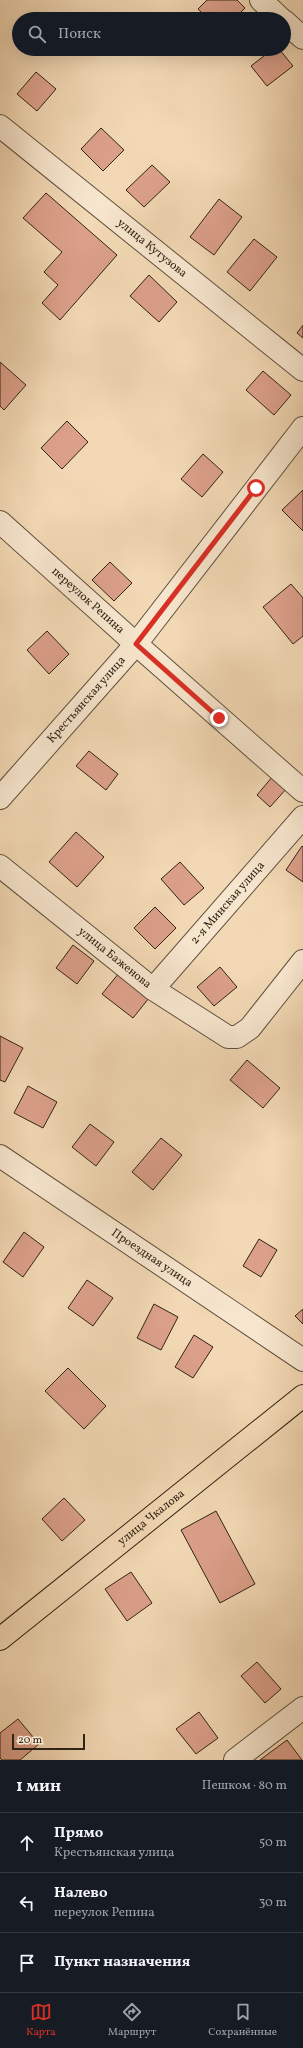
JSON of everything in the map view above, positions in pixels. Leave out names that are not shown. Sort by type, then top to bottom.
[{"type":"main road","name":"улица Чкалова","points":[[0,1639],[303,1396]]},
{"type":"street","points":[[261,0],[274,12]]},
{"type":"street","points":[[291,27],[303,38]]},
{"type":"street","name":"улица Кутузова","points":[[0,126],[303,370]]},
{"type":"street","name":"Крестьянская улица","points":[[0,798],[136,644],[303,428]]},
{"type":"street","name":"переулок Репина","points":[[0,522],[303,791]]},
{"type":"street","name":"2-я Минская улица","points":[[153,989],[303,817]]},
{"type":"street","name":"улица Баженова","points":[[0,866],[153,989],[220,1034],[228,1037],[237,1038],[250,1028],[303,961]]},
{"type":"street","name":"Проездная улица","points":[[0,1156],[303,1360]]},
{"type":"street","points":[[235,1760],[303,1708]]},
{"type":"building","points":[[207,0],[237,0],[245,8],[241,12],[201,12],[198,9]]},
{"type":"building","points":[[264,56],[285,56],[293,66],[267,86],[251,66]]},
{"type":"building","points":[[36,72],[56,89],[37,111],[17,94]]},
{"type":"building","points":[[101,128],[124,150],[103,171],[81,149]]},
{"type":"building","points":[[152,165],[170,182],[144,207],[126,190]]},
{"type":"building","points":[[46,193],[117,255],[60,320],[42,303],[58,285],[44,272],[62,252],[23,218]]},
{"type":"building","points":[[219,199],[242,217],[214,255],[190,237]]},
{"type":"building","points":[[254,239],[277,257],[250,291],[227,272]]},
{"type":"building","points":[[149,275],[177,302],[159,322],[130,296]]},
{"type":"building","points":[[303,325],[303,338],[297,333]]},
{"type":"building","points":[[0,362],[26,385],[4,410],[0,406]]},
{"type":"building","points":[[263,371],[291,395],[274,415],[246,390]]},
{"type":"building","points":[[67,421],[88,442],[62,469],[41,448]]},
{"type":"building","points":[[203,454],[223,472],[202,497],[181,479]]},
{"type":"building","points":[[303,490],[303,531],[282,510]]},
{"type":"building","points":[[110,562],[132,583],[114,601],[92,580]]},
{"type":"building","points":[[291,584],[303,598],[303,636],[293,644],[263,607]]},
{"type":"building","points":[[47,631],[69,654],[49,674],[27,650]]},
{"type":"building","points":[[89,751],[118,774],[106,790],[76,766]]},
{"type":"building","points":[[273,776],[287,788],[270,807],[257,795]]},
{"type":"building","points":[[76,832],[104,857],[77,887],[49,862]]},
{"type":"building","points":[[302,846],[303,847],[303,882],[286,870]]},
{"type":"building","points":[[180,862],[204,888],[184,905],[161,879]]},
{"type":"building","points":[[155,907],[176,928],[155,949],[134,928]]},
{"type":"building","points":[[73,945],[94,961],[77,984],[56,968]]},
{"type":"building","points":[[220,967],[237,987],[214,1006],[197,987]]},
{"type":"building","points":[[119,973],[149,998],[133,1018],[102,994]]},
{"type":"building","points":[[0,1036],[23,1048],[5,1082],[0,1080]]},
{"type":"building","points":[[247,1060],[280,1088],[263,1108],[230,1080]]},
{"type":"building","points":[[28,1086],[57,1102],[43,1128],[14,1113]]},
{"type":"building","points":[[90,1124],[114,1142],[96,1166],[72,1147]]},
{"type":"building","points":[[161,1138],[182,1155],[153,1190],[132,1172]]},
{"type":"building","points":[[24,1232],[44,1247],[23,1277],[3,1262]]},
{"type":"building","points":[[259,1239],[277,1250],[261,1277],[243,1266]]},
{"type":"building","points":[[87,1280],[113,1298],[93,1326],[68,1308]]},
{"type":"building","points":[[154,1304],[178,1317],[161,1350],[137,1338]]},
{"type":"building","points":[[303,1309],[303,1324],[295,1316]]},
{"type":"building","points":[[194,1335],[213,1347],[193,1378],[175,1367]]},
{"type":"building","points":[[68,1368],[106,1406],[84,1429],[45,1391]]},
{"type":"building","points":[[64,1498],[85,1520],[62,1541],[42,1519]]},
{"type":"building","points":[[216,1511],[255,1584],[220,1603],[181,1530]]},
{"type":"building","points":[[131,1572],[152,1603],[127,1621],[105,1589]]},
{"type":"building","points":[[257,1662],[281,1689],[265,1703],[241,1676]]},
{"type":"building","points":[[199,1712],[218,1738],[196,1754],[176,1729]]},
{"type":"building","points":[[18,1719],[39,1744],[20,1760],[2,1760],[0,1758],[0,1733]]},
{"type":"building","points":[[287,1740],[302,1760],[260,1760]]},
{"type":"route","points":[[219,718],[136,644],[256,488]]}]
